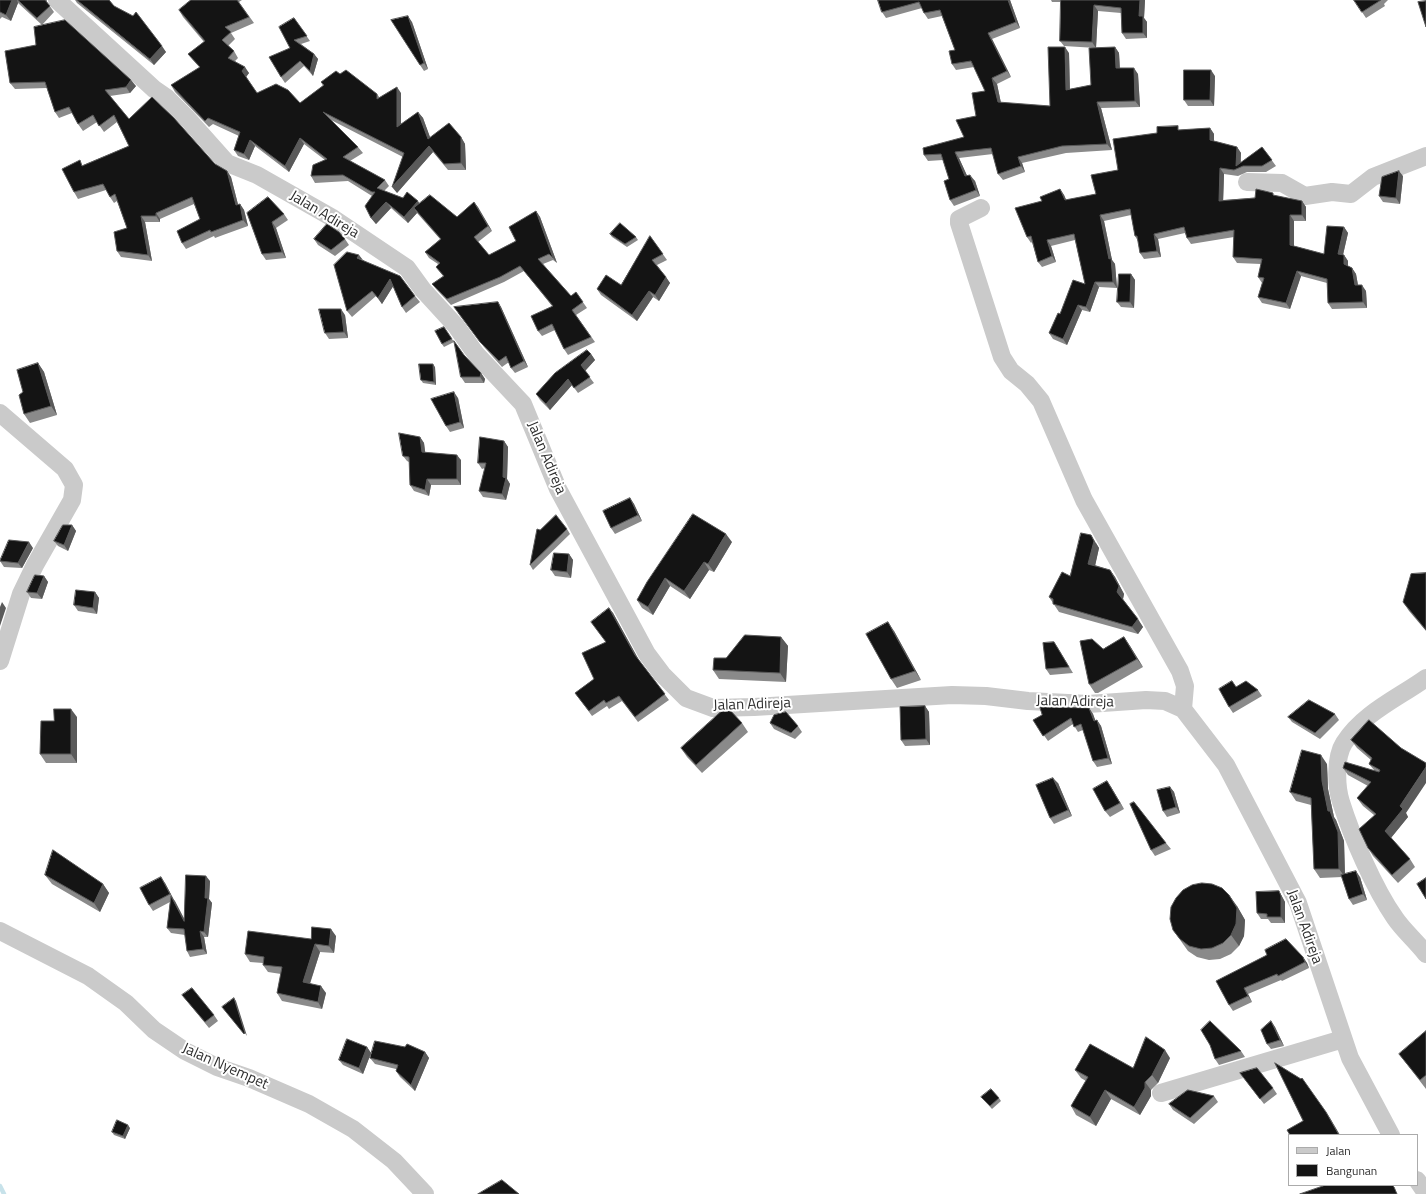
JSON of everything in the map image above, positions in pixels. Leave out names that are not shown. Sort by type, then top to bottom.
[{"type":"street","name":"Jalan Adireja","points":[[57,0],[154,89],[167,98],[227,163],[257,175],[331,217],[407,268],[423,290],[456,326],[476,354],[523,404],[558,489],[647,654],[662,674],[686,698],[714,708],[952,695],[986,696],[1028,701],[1088,704],[1146,700],[1165,701],[1183,709],[1226,765],[1298,903],[1350,1058],[1389,1134]]},
{"type":"street","points":[[1247,182],[1282,183],[1305,196],[1332,192],[1351,194],[1373,177],[1426,156]]},
{"type":"street","points":[[981,208],[959,219],[958,223],[1002,357],[1006,365],[1036,393],[1041,400],[1084,500],[1180,671],[1185,686],[1183,709]]},
{"type":"street","points":[[0,414],[65,468],[74,485],[74,492],[72,500],[35,564],[24,588],[0,661]]},
{"type":"street","points":[[1426,678],[1366,718],[1343,744],[1337,768],[1341,801],[1380,893],[1395,919],[1414,938],[1426,954]]},
{"type":"street","name":"Jalan Nyempet","points":[[0,932],[88,976],[126,1003],[154,1030],[185,1051],[217,1066],[309,1104],[353,1129],[394,1161],[426,1194]]},
{"type":"street","points":[[1161,1093],[1343,1039]]},
{"type":"street","points":[[1418,1181],[1426,1193]]},
{"type":"building","points":[[0,0],[12,0],[6,15],[0,12]]},
{"type":"building","points":[[18,0],[45,0],[50,6],[37,18]]},
{"type":"building","points":[[77,0],[109,0],[114,6],[133,16],[136,12],[162,46],[150,59]]},
{"type":"building","points":[[191,0],[237,0],[249,17],[225,27],[231,32],[222,40],[234,51],[228,58],[245,67],[242,71],[257,93],[276,84],[288,90],[300,103],[324,85],[321,82],[336,71],[340,74],[346,70],[377,94],[377,99],[397,87],[397,127],[418,112],[428,139],[449,123],[461,137],[461,163],[444,164],[429,146],[392,187],[404,153],[323,112],[358,147],[343,157],[385,180],[377,188],[403,198],[407,192],[418,201],[404,217],[386,202],[371,218],[365,206],[375,192],[372,192],[343,175],[311,176],[313,165],[327,159],[300,138],[285,166],[250,140],[244,154],[234,150],[240,132],[208,118],[205,121],[171,85],[200,67],[188,54],[205,41],[179,10]]},
{"type":"building","points":[[878,0],[1008,0],[1016,22],[988,33],[1007,71],[992,78],[998,102],[1050,106],[1048,47],[1065,47],[1066,90],[1091,85],[1089,48],[1115,47],[1116,68],[1134,68],[1135,101],[1097,102],[1107,144],[1062,146],[1018,157],[1021,166],[998,174],[991,148],[955,152],[965,176],[970,175],[976,190],[950,200],[944,181],[949,179],[941,154],[924,155],[923,148],[964,137],[956,120],[976,116],[972,93],[985,91],[971,61],[952,64],[949,51],[955,50],[940,10],[924,13],[919,2],[882,12]]},
{"type":"building","points":[[1061,0],[1140,0],[1139,16],[1143,16],[1143,33],[1122,33],[1121,8],[1094,5],[1092,42],[1060,41]]},
{"type":"building","points":[[1354,0],[1381,0],[1362,12]]},
{"type":"building","points":[[1426,1],[1426,27],[1418,2]]},
{"type":"building","points":[[408,16],[424,63],[420,65],[391,20]]},
{"type":"building","points":[[294,18],[307,36],[294,40],[314,54],[310,71],[300,61],[281,77],[269,57],[290,48],[279,27]]},
{"type":"building","points":[[65,20],[131,80],[126,87],[105,90],[129,119],[152,97],[174,118],[215,164],[227,171],[236,205],[240,204],[243,220],[211,232],[210,230],[182,243],[177,231],[200,219],[192,197],[156,213],[156,216],[141,216],[148,255],[117,251],[114,232],[127,228],[115,194],[110,197],[103,184],[74,192],[62,169],[80,160],[82,166],[129,146],[114,115],[99,126],[93,115],[78,124],[69,107],[55,112],[45,82],[10,83],[5,51],[36,45],[34,27]]},
{"type":"building","points":[[1184,70],[1211,70],[1210,100],[1184,100]]},
{"type":"building","points":[[1178,126],[1178,130],[1210,128],[1210,140],[1237,147],[1236,166],[1262,147],[1272,160],[1262,166],[1243,166],[1234,170],[1220,168],[1219,201],[1255,198],[1256,189],[1273,193],[1273,195],[1302,201],[1302,215],[1290,215],[1290,245],[1324,254],[1327,226],[1344,227],[1338,254],[1344,255],[1344,264],[1352,268],[1355,285],[1362,285],[1363,302],[1328,303],[1327,279],[1297,271],[1286,303],[1258,297],[1264,278],[1258,277],[1262,259],[1233,257],[1234,230],[1187,238],[1184,227],[1154,234],[1157,251],[1140,253],[1130,209],[1100,215],[1109,259],[1111,258],[1113,282],[1095,282],[1086,307],[1078,305],[1063,339],[1049,333],[1058,313],[1060,314],[1073,280],[1085,284],[1074,234],[1047,240],[1052,256],[1038,262],[1031,236],[1027,237],[1015,208],[1042,201],[1040,197],[1060,189],[1065,200],[1096,194],[1091,175],[1118,170],[1113,139],[1157,133],[1157,127]]},
{"type":"building","points":[[1399,171],[1396,198],[1379,196],[1382,177]]},
{"type":"building","points":[[430,195],[457,217],[474,202],[488,226],[474,237],[489,255],[516,241],[509,227],[536,211],[553,258],[549,254],[538,259],[571,296],[576,292],[583,302],[572,310],[591,337],[564,349],[552,324],[538,331],[531,316],[553,306],[520,266],[500,277],[447,299],[432,284],[444,276],[436,267],[440,263],[425,252],[441,239],[414,208]]},
{"type":"building","points":[[268,197],[284,214],[272,222],[282,252],[262,254],[247,213]]},
{"type":"building","points":[[620,223],[636,237],[625,244],[610,234]]},
{"type":"building","points":[[327,224],[339,232],[345,239],[331,250],[314,239]]},
{"type":"building","points":[[650,236],[663,254],[652,260],[666,277],[655,295],[649,291],[632,315],[597,289],[606,275],[621,285]]},
{"type":"building","points":[[347,252],[359,255],[357,258],[400,276],[415,296],[402,307],[390,279],[378,298],[372,291],[347,311],[334,265]]},
{"type":"building","points":[[1119,274],[1131,274],[1130,302],[1117,302]]},
{"type":"building","points":[[498,302],[524,361],[511,368],[506,356],[499,361],[480,342],[454,307]]},
{"type":"building","points":[[319,309],[341,309],[344,332],[325,333]]},
{"type":"building","points":[[444,327],[452,339],[442,344],[435,331]]},
{"type":"building","points":[[454,341],[464,355],[481,373],[480,377],[461,377]]},
{"type":"building","points":[[587,350],[591,354],[581,365],[590,377],[574,388],[568,379],[546,404],[536,394],[555,373]]},
{"type":"building","points":[[38,363],[51,406],[24,414],[19,395],[23,392],[17,370]]},
{"type":"building","points":[[419,364],[433,364],[434,382],[421,380]]},
{"type":"building","points":[[454,392],[460,422],[446,426],[431,399]]},
{"type":"building","points":[[399,433],[420,437],[422,452],[457,455],[457,479],[427,479],[425,490],[410,485],[409,457],[403,456]]},
{"type":"building","points":[[480,437],[504,441],[503,477],[506,478],[502,494],[479,491],[486,463],[478,463]]},
{"type":"building","points":[[630,498],[638,515],[611,528],[603,511]]},
{"type":"building","points":[[693,514],[726,534],[708,564],[704,562],[684,591],[665,578],[648,607],[637,600],[647,582]]},
{"type":"building","points":[[556,515],[567,529],[530,565],[537,529],[540,530]]},
{"type":"building","points":[[63,525],[72,525],[64,545],[54,541]]},
{"type":"building","points":[[1081,533],[1091,535],[1094,541],[1088,564],[1110,570],[1119,586],[1117,592],[1138,619],[1132,627],[1053,604],[1053,599],[1049,597],[1062,572],[1070,576]]},
{"type":"building","points":[[9,540],[29,542],[18,563],[0,561]]},
{"type":"building","points":[[554,553],[569,554],[567,572],[551,570]]},
{"type":"building","points":[[1426,573],[1426,630],[1403,602],[1411,574]]},
{"type":"building","points":[[35,575],[44,576],[37,593],[27,592]]},
{"type":"building","points":[[76,590],[95,592],[93,608],[74,605]]},
{"type":"building","points":[[609,608],[635,655],[665,694],[635,717],[619,696],[606,703],[604,700],[589,711],[575,693],[594,679],[582,653],[606,642],[591,622]]},
{"type":"building","points":[[888,622],[915,671],[891,679],[866,634]]},
{"type":"building","points":[[745,635],[781,637],[780,673],[713,670],[714,658],[726,658]]},
{"type":"building","points":[[1124,637],[1137,659],[1092,684],[1089,684],[1080,641],[1092,639],[1103,649]]},
{"type":"building","points":[[1054,642],[1069,667],[1046,669],[1043,643]]},
{"type":"building","points":[[1232,681],[1236,687],[1246,681],[1258,690],[1229,707],[1219,689]]},
{"type":"building","points":[[1309,700],[1335,714],[1315,733],[1288,717]]},
{"type":"building","points":[[925,706],[926,739],[901,740],[900,707]]},
{"type":"building","points":[[1040,707],[1089,708],[1094,721],[1097,720],[1108,758],[1093,761],[1081,724],[1074,727],[1071,718],[1043,736],[1033,720],[1042,715]]},
{"type":"building","points":[[54,709],[71,709],[71,754],[40,754],[41,721],[54,721]]},
{"type":"building","points":[[724,709],[729,709],[742,723],[696,765],[681,748]]},
{"type":"building","points":[[786,712],[798,726],[791,733],[770,723],[774,715]]},
{"type":"building","points":[[1369,720],[1401,748],[1426,763],[1426,767],[1400,806],[1403,809],[1385,831],[1410,859],[1392,875],[1368,848],[1359,829],[1376,814],[1357,798],[1371,782],[1343,768],[1345,762],[1379,772],[1380,770],[1369,764],[1372,758],[1351,740]]},
{"type":"building","points":[[1302,750],[1321,755],[1322,781],[1328,811],[1330,811],[1338,832],[1339,869],[1314,869],[1311,798],[1290,792]]},
{"type":"building","points":[[1053,778],[1068,810],[1050,818],[1036,785]]},
{"type":"building","points":[[1107,781],[1120,803],[1105,811],[1093,789]]},
{"type":"building","points":[[1170,787],[1176,807],[1163,811],[1157,790]]},
{"type":"building","points":[[1134,802],[1166,843],[1151,850],[1130,804]]},
{"type":"building","points":[[53,850],[103,884],[94,903],[45,875]]},
{"type":"building","points":[[1356,871],[1363,894],[1349,899],[1341,875]]},
{"type":"building","points":[[186,875],[206,876],[205,898],[208,898],[204,932],[200,931],[203,949],[187,951],[184,929],[167,928],[171,896],[184,921]]},
{"type":"building","points":[[161,877],[170,894],[149,905],[140,888]]},
{"type":"building","points":[[1426,878],[1426,899],[1417,884]]},
{"type":"building","points":[[1202,883],[1212,884],[1222,888],[1229,895],[1237,908],[1236,924],[1231,935],[1223,943],[1212,948],[1201,949],[1189,946],[1180,939],[1173,930],[1170,919],[1171,907],[1183,890],[1192,885]]},
{"type":"building","points":[[1279,891],[1281,896],[1281,917],[1267,917],[1267,914],[1257,913],[1256,892]]},
{"type":"building","points":[[312,927],[331,929],[329,946],[315,944],[303,982],[321,986],[318,1002],[277,993],[282,967],[263,965],[264,957],[245,954],[248,931],[311,939]]},
{"type":"building","points":[[1286,939],[1303,957],[1305,962],[1278,976],[1277,974],[1244,988],[1248,996],[1229,1005],[1216,981],[1267,955],[1265,950]]},
{"type":"building","points":[[192,988],[214,1015],[205,1022],[182,995]]},
{"type":"building","points":[[234,998],[245,1033],[244,1034],[222,1007]]},
{"type":"building","points":[[1210,1021],[1241,1051],[1215,1059],[1210,1045],[1201,1030]]},
{"type":"building","points":[[1271,1021],[1280,1040],[1267,1044],[1261,1030]]},
{"type":"building","points":[[1426,1031],[1426,1075],[1420,1080],[1399,1054]]},
{"type":"building","points":[[1146,1037],[1165,1050],[1152,1075],[1145,1082],[1145,1088],[1134,1107],[1105,1090],[1090,1117],[1071,1106],[1088,1077],[1075,1070],[1090,1044],[1133,1068]]},
{"type":"building","points":[[347,1039],[367,1047],[359,1068],[339,1060]]},
{"type":"building","points":[[375,1041],[405,1047],[407,1044],[425,1052],[411,1085],[396,1071],[398,1065],[370,1058]]},
{"type":"building","points":[[1275,1063],[1301,1079],[1302,1078],[1326,1112],[1338,1134],[1289,1134],[1287,1130],[1303,1121]]},
{"type":"building","points":[[1257,1068],[1273,1088],[1260,1099],[1240,1073]]},
{"type":"building","points":[[991,1089],[999,1098],[990,1106],[981,1097]]},
{"type":"building","points":[[1188,1090],[1214,1096],[1190,1118],[1169,1104]]},
{"type":"building","points":[[117,1120],[128,1125],[123,1136],[112,1132]]},
{"type":"building","points":[[502,1180],[519,1194],[478,1194]]},
{"type":"building","points":[[1323,1186],[1393,1186],[1397,1194],[1300,1194]]},
{"type":"waterway","points":[[0,1186],[4,1194]]}]
